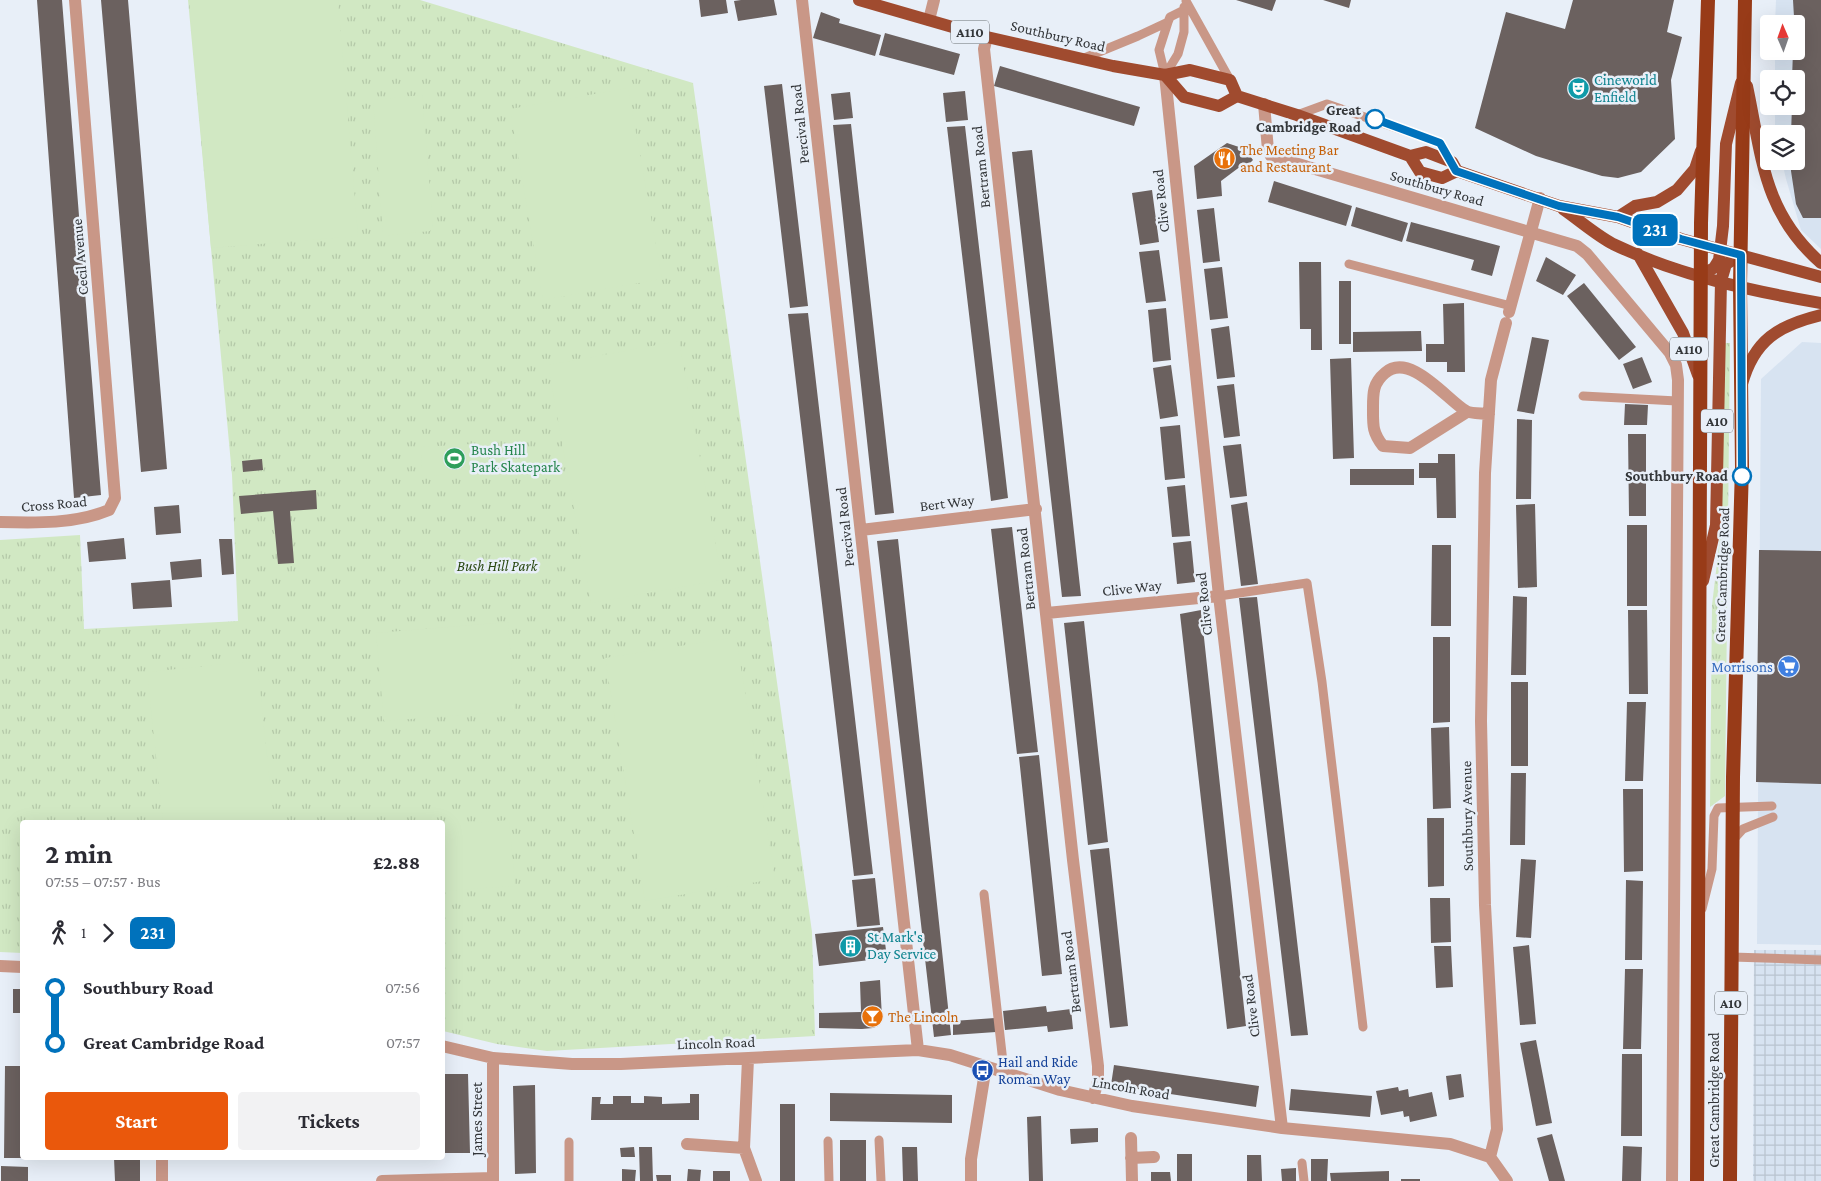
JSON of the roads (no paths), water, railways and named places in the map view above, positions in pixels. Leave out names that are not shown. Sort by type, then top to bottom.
[{"type":"highway","name":"Great Cambridge Road","points":[[1696,1181],[1700,276],[1702,147],[1708,0]]},
{"type":"highway","name":"Great Cambridge Road","points":[[1730,1181],[1732,807],[1742,467],[1740,286],[1745,0]]},
{"type":"main road","name":"Southbury Road","points":[[859,0],[987,37],[1082,59],[1165,75],[1190,70],[1230,80]]},
{"type":"main road","points":[[1744,71],[1764,170],[1774,200],[1787,226],[1821,263]]},
{"type":"main road","name":"A10","points":[[1700,276],[1714,268],[1720,250],[1726,144],[1744,71]]},
{"type":"main road","points":[[1165,75],[1184,97],[1219,106],[1238,96],[1230,80]]},
{"type":"main road","name":"Southbury Road","points":[[1238,96],[1410,156],[1426,152],[1454,166],[1559,206],[1612,243],[1638,254],[1700,276],[1821,303]]},
{"type":"main road","points":[[1618,217],[1635,206],[1656,202],[1677,190],[1695,169],[1702,147]]},
{"type":"main road","name":"Southbury Road","points":[[1410,156],[1420,172],[1442,178],[1454,166]]},
{"type":"main road","name":"Southbury Road","points":[[1559,206],[1618,217],[1720,250],[1821,277]]},
{"type":"main road","name":"A110","points":[[1638,254],[1683,333],[1697,372],[1700,392]]},
{"type":"main road","name":"A10","points":[[1699,596],[1716,525],[1721,281],[1726,264],[1741,255]]},
{"type":"main road","points":[[1741,389],[1752,359],[1767,338],[1780,329],[1821,315]]},
{"type":"street","name":"Cecil Avenue","points":[[74,0],[115,478],[116,498],[109,510]]},
{"type":"street","name":"Percival Road","points":[[802,0],[918,1050]]},
{"type":"street","points":[[929,20],[934,0]]},
{"type":"street","name":"Bertram Road","points":[[987,37],[984,49],[1048,613],[1073,860],[1098,1066],[1098,1081],[1092,1098]]},
{"type":"street","name":"Clive Road","points":[[1165,75],[1219,596],[1282,1128]]},
{"type":"street","name":"Southbury Road","points":[[1264,104],[1268,150],[1271,156],[1577,246],[1587,254],[1670,353],[1677,372],[1678,400]]},
{"type":"street","points":[[1509,314],[1540,198]]},
{"type":"street","name":"Southbury Avenue","points":[[1490,1158],[1497,1129],[1485,905],[1481,730],[1485,473],[1491,380],[1509,314]]},
{"type":"street","points":[[1467,412],[1410,448],[1383,446],[1374,435],[1372,390],[1387,371],[1400,368],[1415,372],[1436,386],[1467,412],[1489,414]]},
{"type":"street","points":[[1672,1181],[1678,400]]},
{"type":"street","name":"Bert Way","points":[[861,530],[1036,509]]},
{"type":"street","name":"Cross Road","points":[[0,522],[17,524],[92,518],[109,510]]},
{"type":"street","name":"Clive Way","points":[[1048,613],[1219,596]]},
{"type":"street","points":[[0,966],[20,967]]},
{"type":"street","name":"Lincoln Road","points":[[445,1047],[494,1058],[611,1064],[918,1050],[950,1055],[1092,1098],[1132,1106],[1282,1128],[1450,1144],[1490,1158]]},
{"type":"street","name":"James Street","points":[[493,1179],[494,1058]]},
{"type":"street","points":[[748,1059],[744,1148],[756,1181]]},
{"type":"street","points":[[972,1181],[971,1159],[986,1066]]},
{"type":"street","points":[[1131,1138],[1132,1181]]},
{"type":"street","points":[[687,1144],[744,1148]]},
{"type":"street","points":[[1131,1158],[1154,1157]]},
{"type":"street","points":[[1490,1158],[1507,1181]]},
{"type":"street","points":[[162,1160],[162,1181]]},
{"type":"street","points":[[382,1181],[493,1179]]},
{"type":"lane","points":[[1165,75],[1178,54],[1186,23],[1182,11],[1186,1]]},
{"type":"lane","points":[[1186,1],[1230,80]]},
{"type":"lane","points":[[1165,75],[1159,50],[1170,17],[1182,11]]},
{"type":"lane","points":[[1082,59],[1168,22]]},
{"type":"lane","name":"Southbury Road","points":[[1297,115],[1327,104],[1440,143],[1454,166]]},
{"type":"lane","points":[[1349,264],[1509,314]]},
{"type":"lane","points":[[1583,396],[1678,400]]},
{"type":"lane","points":[[1219,596],[1306,583],[1322,682],[1363,1027]]},
{"type":"lane","points":[[1698,926],[1712,869],[1714,816],[1718,808],[1772,806]]},
{"type":"lane","points":[[1732,842],[1743,830],[1773,817]]},
{"type":"lane","points":[[984,894],[1004,1072]]},
{"type":"lane","points":[[1732,957],[1821,960]]},
{"type":"lane","points":[[828,1140],[829,1181]]},
{"type":"lane","points":[[879,1140],[881,1181]]},
{"type":"lane","points":[[569,1142],[569,1181]]},
{"type":"lane","points":[[1302,1163],[1304,1181]]},
{"type":"place","name":"Cineworld Enfield","points":[[1578,89]]},
{"type":"place","name":"Great Cambridge Road","points":[[1375,119]]},
{"type":"place","name":"The Meeting Bar and Restaurant","points":[[1224,159]]},
{"type":"place","name":"Bush Hill Park Skatepark","points":[[455,459]]},
{"type":"place","name":"Southbury Road","points":[[1742,476]]},
{"type":"place","name":"Morrisons","points":[[1789,667]]},
{"type":"place","name":"St Mark's Day Service","points":[[851,946]]},
{"type":"place","name":"The Lincoln","points":[[872,1017]]},
{"type":"place","name":"Hail and Ride Roman Way","points":[[982,1071]]},
{"type":"park label","name":"Bush Hill Park","points":[[497,566]]}]
